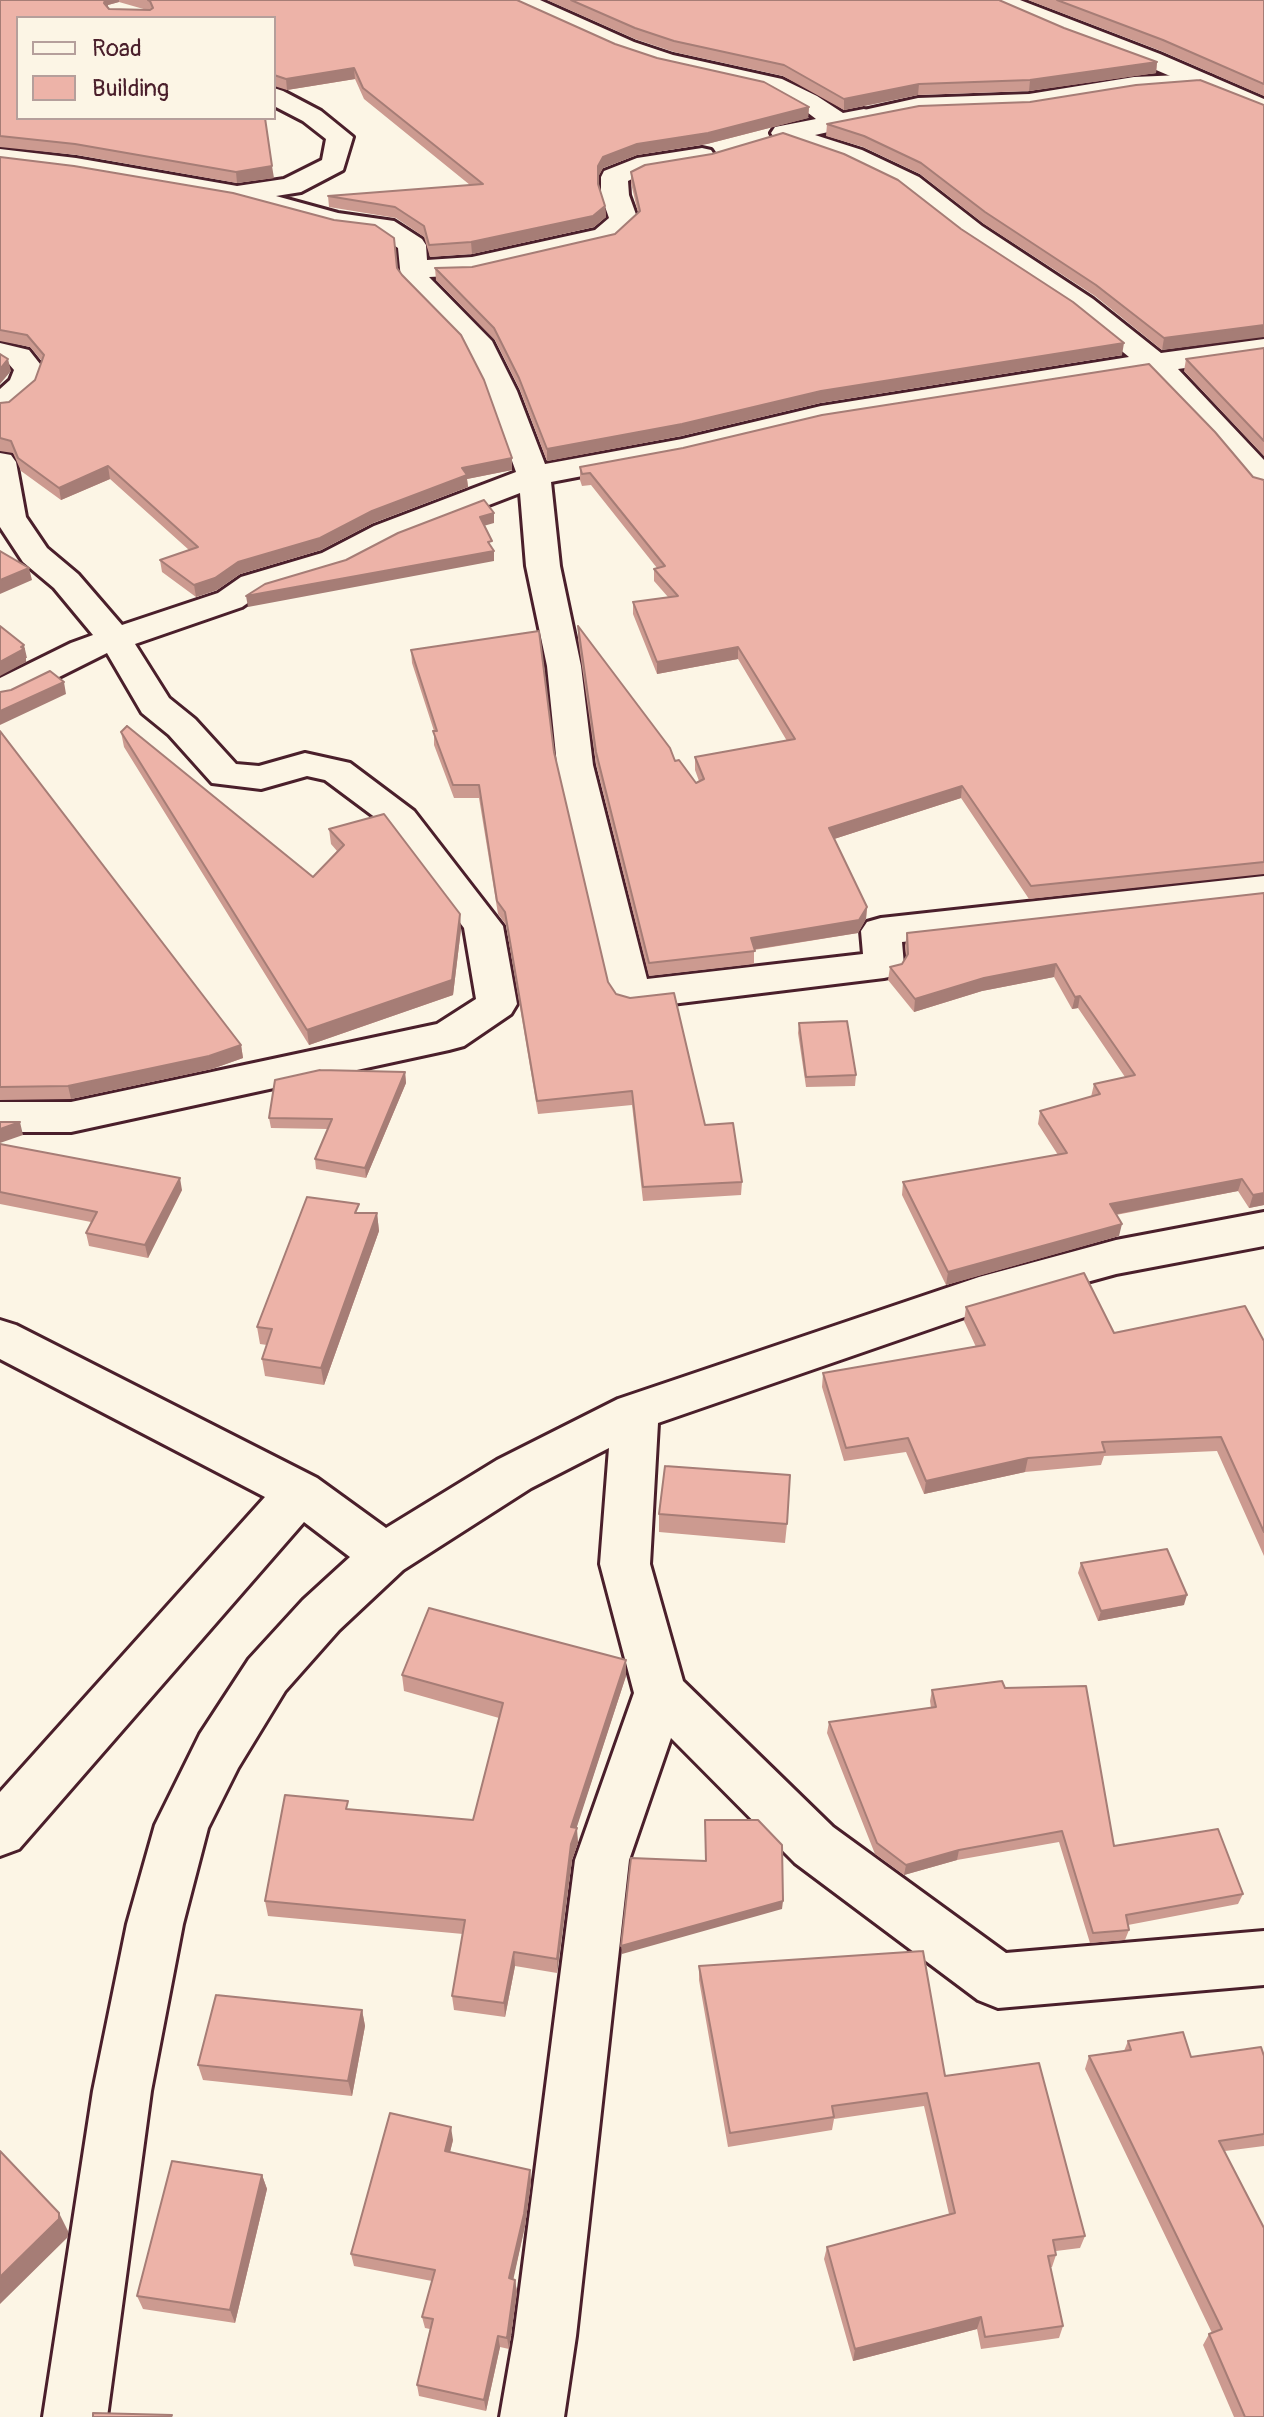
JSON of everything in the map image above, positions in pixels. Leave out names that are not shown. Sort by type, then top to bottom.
[{"type":"street","points":[[520,0],[653,56],[773,84],[851,119]]},
{"type":"street","points":[[1000,0],[1264,108]]},
{"type":"street","points":[[755,142],[784,133],[918,106],[1029,102],[1134,85],[1251,77]]},
{"type":"street","points":[[237,194],[291,186],[334,164],[340,137],[312,116],[276,97]]},
{"type":"street","points":[[784,133],[853,156],[909,183],[972,232],[1083,305],[1155,363],[1226,435],[1264,480]]},
{"type":"street","points":[[414,269],[472,266],[604,236],[624,220],[615,195],[614,177],[637,166],[726,150]]},
{"type":"street","points":[[0,157],[76,166],[237,194],[336,221],[384,227],[412,245],[415,279],[453,321],[477,341],[502,391],[534,476],[543,566],[564,666],[575,765],[631,995],[884,965],[881,931],[1264,889]]},
{"type":"street","points":[[0,692],[83,650],[230,600],[253,584],[334,560],[386,533],[534,476],[682,448],[821,415],[1264,348]]},
{"type":"street","points":[[0,352],[18,356],[29,369],[24,384],[2,408]]},
{"type":"street","points":[[0,462],[10,517],[35,555],[66,581],[116,640],[155,705],[182,727],[225,775],[261,778],[305,764],[337,771],[401,819],[483,926],[497,1004],[449,1036],[71,1117],[0,1117]]},
{"type":"street","points":[[75,2417],[122,2091],[155,1924],[182,1825],[219,1751],[267,1675],[321,1615],[385,1555],[514,1474],[635,1412],[979,1294],[1116,1257],[1264,1229]]},
{"type":"street","points":[[0,1338],[300,1492],[385,1555]]},
{"type":"street","points":[[635,1412],[625,1564],[660,1693],[814,1845],[998,1981],[1264,1958]]},
{"type":"street","points":[[0,1831],[300,1492]]},
{"type":"street","points":[[532,2417],[545,2336],[602,1860],[660,1693]]},
{"type":"building","points":[[0,0],[105,0],[109,9],[150,10],[153,8],[148,0],[517,0],[615,44],[657,58],[764,82],[809,107],[708,133],[637,144],[603,157],[598,166],[598,184],[605,206],[593,216],[471,242],[429,245],[424,226],[395,207],[328,196],[483,184],[363,88],[354,68],[286,79],[276,76],[276,16],[16,16],[16,120],[265,120],[272,166],[236,172],[75,144],[0,136]]},
{"type":"building","points":[[571,0],[999,0],[1157,62],[1030,80],[919,84],[844,99],[784,65],[674,41]]},
{"type":"building","points":[[1057,0],[1264,0],[1264,84],[1163,40]]},
{"type":"building","points":[[1200,80],[1264,105],[1264,325],[1164,338],[1096,285],[985,212],[921,163],[864,136],[827,124],[919,106],[1030,102],[1136,85]]},
{"type":"building","points":[[783,133],[844,154],[898,180],[961,229],[1073,302],[1124,343],[821,391],[682,424],[547,449],[519,378],[494,328],[435,268],[472,267],[615,234],[640,211],[631,172],[645,165],[712,154]]},
{"type":"building","points":[[0,157],[74,166],[233,193],[334,220],[375,225],[394,238],[397,268],[402,275],[461,335],[484,380],[512,458],[462,468],[467,475],[372,511],[320,538],[238,562],[215,578],[194,585],[160,560],[198,547],[108,466],[59,488],[18,458],[11,441],[0,438],[0,403],[9,402],[35,380],[44,355],[27,335],[0,330]]},
{"type":"building","points":[[1264,348],[1264,441],[1186,359]]},
{"type":"building","points":[[0,354],[8,359],[0,369]]},
{"type":"building","points":[[1149,364],[1215,432],[1253,477],[1264,480],[1264,862],[1031,886],[962,786],[829,828],[867,907],[859,920],[751,938],[755,951],[649,963],[596,752],[578,626],[670,748],[675,761],[679,760],[696,783],[704,779],[695,757],[795,739],[738,647],[657,662],[633,602],[678,596],[654,569],[665,566],[590,473],[582,474],[580,467],[683,448],[822,415]]},
{"type":"building","points":[[484,500],[494,513],[480,517],[494,551],[246,596],[265,584],[346,560],[398,533]]},
{"type":"building","points":[[0,551],[29,568],[0,580]]},
{"type":"building","points":[[0,626],[24,645],[21,647],[24,649],[0,662]]},
{"type":"building","points":[[539,631],[554,752],[608,982],[616,994],[630,998],[674,993],[705,1125],[733,1123],[742,1182],[643,1187],[632,1091],[537,1101],[505,912],[497,901],[479,785],[453,785],[433,731],[437,731],[411,650]]},
{"type":"building","points":[[50,671],[64,682],[0,711],[0,692],[11,690]]},
{"type":"building","points":[[127,726],[313,877],[344,845],[329,829],[384,814],[460,914],[452,980],[307,1030],[121,732]]},
{"type":"building","points":[[0,731],[241,1045],[209,1056],[68,1086],[0,1087]]},
{"type":"building","points":[[1264,893],[1264,1193],[1253,1195],[1242,1179],[1110,1204],[1122,1224],[948,1272],[903,1182],[1067,1153],[1040,1111],[1100,1094],[1094,1084],[1135,1075],[1080,996],[1075,997],[1056,964],[984,978],[915,999],[890,967],[902,964],[908,954],[907,933]]},
{"type":"building","points":[[847,1021],[856,1075],[806,1077],[799,1023]]},
{"type":"building","points":[[320,1070],[405,1072],[365,1168],[315,1159],[332,1119],[269,1118],[275,1080]]},
{"type":"building","points":[[0,1122],[20,1122],[0,1129]]},
{"type":"building","points":[[0,1144],[180,1178],[145,1245],[86,1233],[97,1212],[0,1192]]},
{"type":"building","points":[[307,1197],[359,1204],[355,1213],[377,1213],[321,1368],[262,1359],[272,1329],[257,1327]]},
{"type":"building","points":[[1084,1273],[1114,1333],[1245,1306],[1264,1341],[1264,1532],[1221,1437],[1102,1442],[1105,1452],[1028,1458],[926,1481],[908,1438],[846,1448],[823,1373],[985,1345],[966,1307]]},
{"type":"building","points":[[665,1466],[790,1475],[787,1524],[659,1514]]},
{"type":"building","points":[[1167,1549],[1187,1595],[1101,1611],[1081,1563]]},
{"type":"building","points":[[429,1608],[626,1660],[571,1827],[577,1828],[571,1844],[557,1959],[514,1952],[504,2003],[452,1996],[465,1920],[265,1901],[285,1795],[348,1801],[346,1809],[473,1820],[503,1703],[402,1675]]},
{"type":"building","points":[[1002,1681],[1005,1688],[1086,1686],[1114,1846],[1218,1829],[1243,1894],[1126,1915],[1129,1930],[1093,1933],[1062,1831],[959,1850],[906,1865],[877,1843],[829,1722],[936,1707],[932,1690]]},
{"type":"building","points":[[705,1820],[758,1820],[782,1845],[783,1901],[621,1946],[631,1858],[706,1861]]},
{"type":"building","points":[[923,1951],[945,2076],[1039,2063],[1085,2236],[1053,2240],[1056,2255],[1048,2256],[1063,2326],[985,2337],[981,2317],[855,2349],[827,2247],[955,2213],[927,2093],[832,2106],[834,2117],[730,2133],[699,1966]]},
{"type":"building","points":[[216,1995],[362,2010],[348,2081],[198,2065]]},
{"type":"building","points":[[1183,2032],[1191,2057],[1261,2047],[1264,2056],[1264,2134],[1219,2141],[1264,2228],[1264,2417],[1245,2417],[1209,2334],[1222,2329],[1089,2056],[1131,2050],[1128,2041]]},
{"type":"building","points":[[390,2113],[451,2127],[445,2151],[530,2170],[524,2214],[509,2278],[515,2280],[507,2338],[498,2336],[484,2400],[417,2385],[433,2319],[422,2317],[435,2270],[351,2254]]},
{"type":"building","points":[[0,2151],[59,2213],[59,2219],[0,2277]]},
{"type":"building","points":[[172,2161],[262,2175],[230,2310],[137,2296]]},
{"type":"building","points":[[93,2413],[172,2415],[93,2417]]}]
